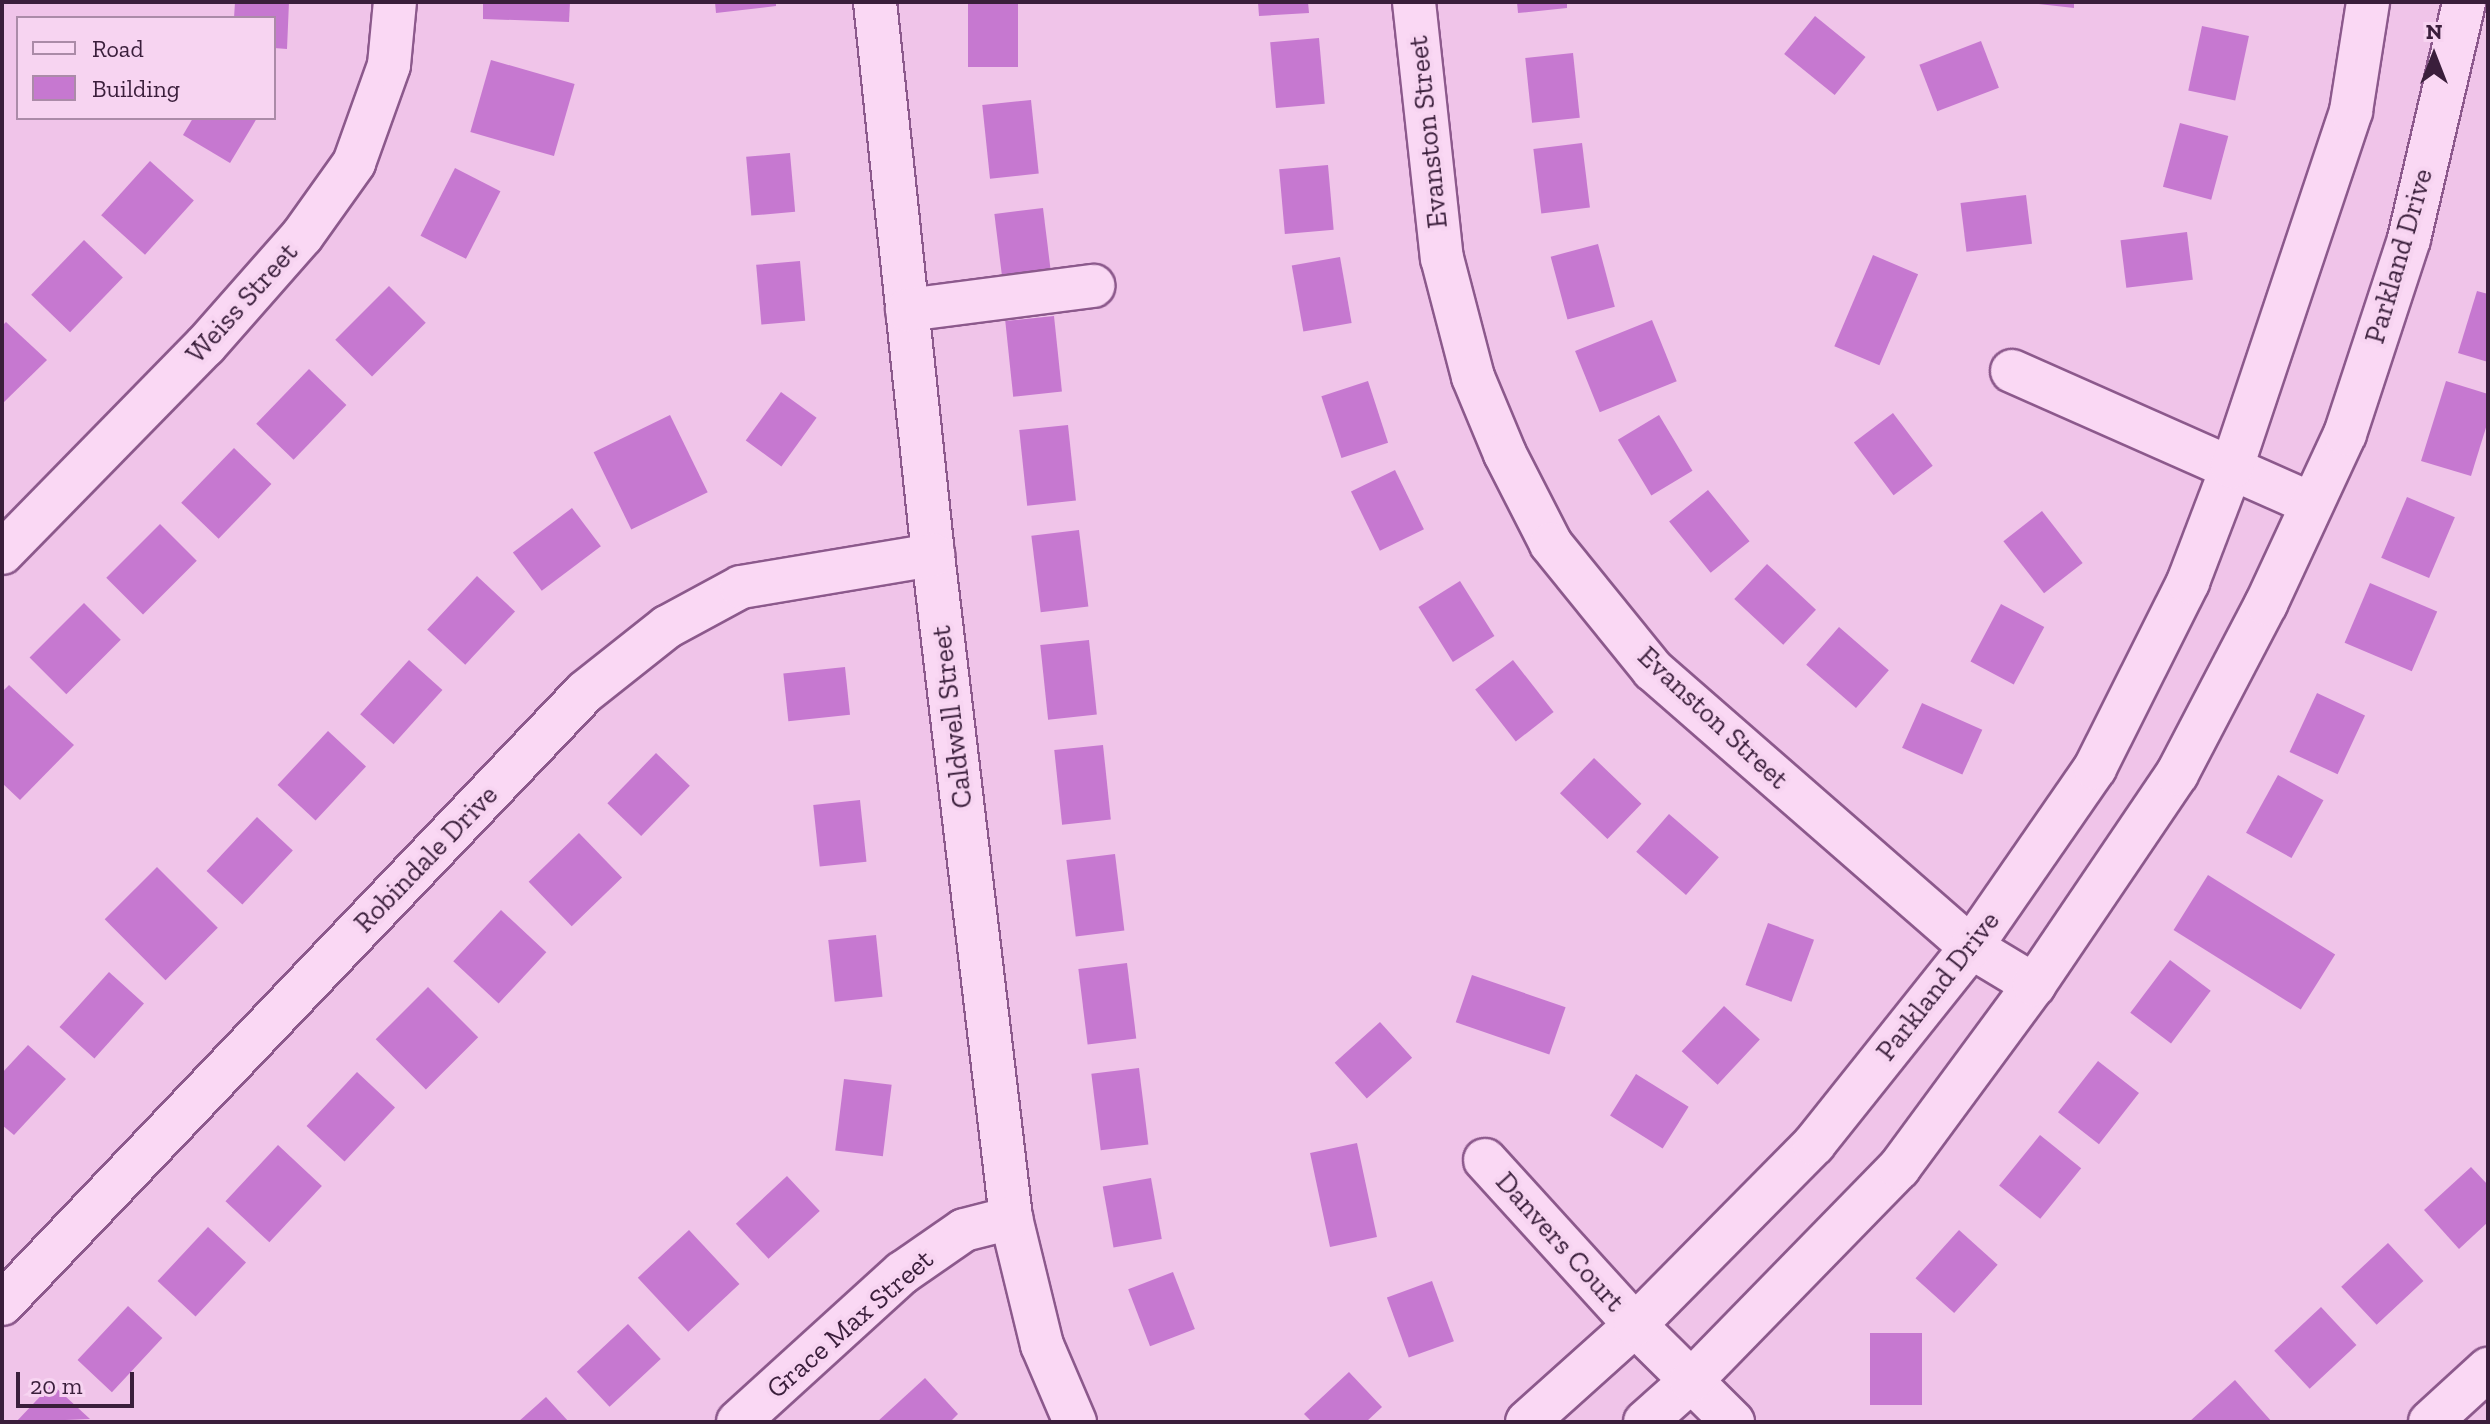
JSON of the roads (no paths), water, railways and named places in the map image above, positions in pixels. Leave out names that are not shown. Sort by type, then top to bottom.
[{"type":"street","name":"Weiss Street","points":[[2,553],[205,346],[302,236],[354,163],[389,65],[395,2]]},
{"type":"street","name":"Caldwell Street","points":[[875,2],[933,555],[1011,1218],[1042,1345],[1075,1422]]},
{"type":"street","name":"Evanston Street","points":[[1414,2],[1442,258],[1473,377],[1505,454],[1551,544],[1653,670],[1971,947],[2034,985]]},
{"type":"street","name":"Parkland Drive","points":[[1527,1422],[1635,1325],[1814,1144],[1971,947],[2095,768],[2188,582],[2232,467],[2351,111],[2368,2]]},
{"type":"street","name":"Parkland Drive","points":[[1645,1422],[1691,1381],[1899,1168],[2034,985],[2177,774],[2345,434],[2409,239],[2464,2]]},
{"type":"street","points":[[907,310],[1093,286]]},
{"type":"street","points":[[2012,371],[2312,504]]},
{"type":"street","name":"Robindale Drive","points":[[2,1304],[585,692],[667,627],[741,587],[933,555]]},
{"type":"street","name":"Danvers Court","points":[[1485,1160],[1635,1325],[1733,1422]]},
{"type":"street","name":"Grace Max Street","points":[[738,1422],[902,1273],[964,1230],[1011,1218]]},
{"type":"street","points":[[2430,1422],[2488,1369]]}]
